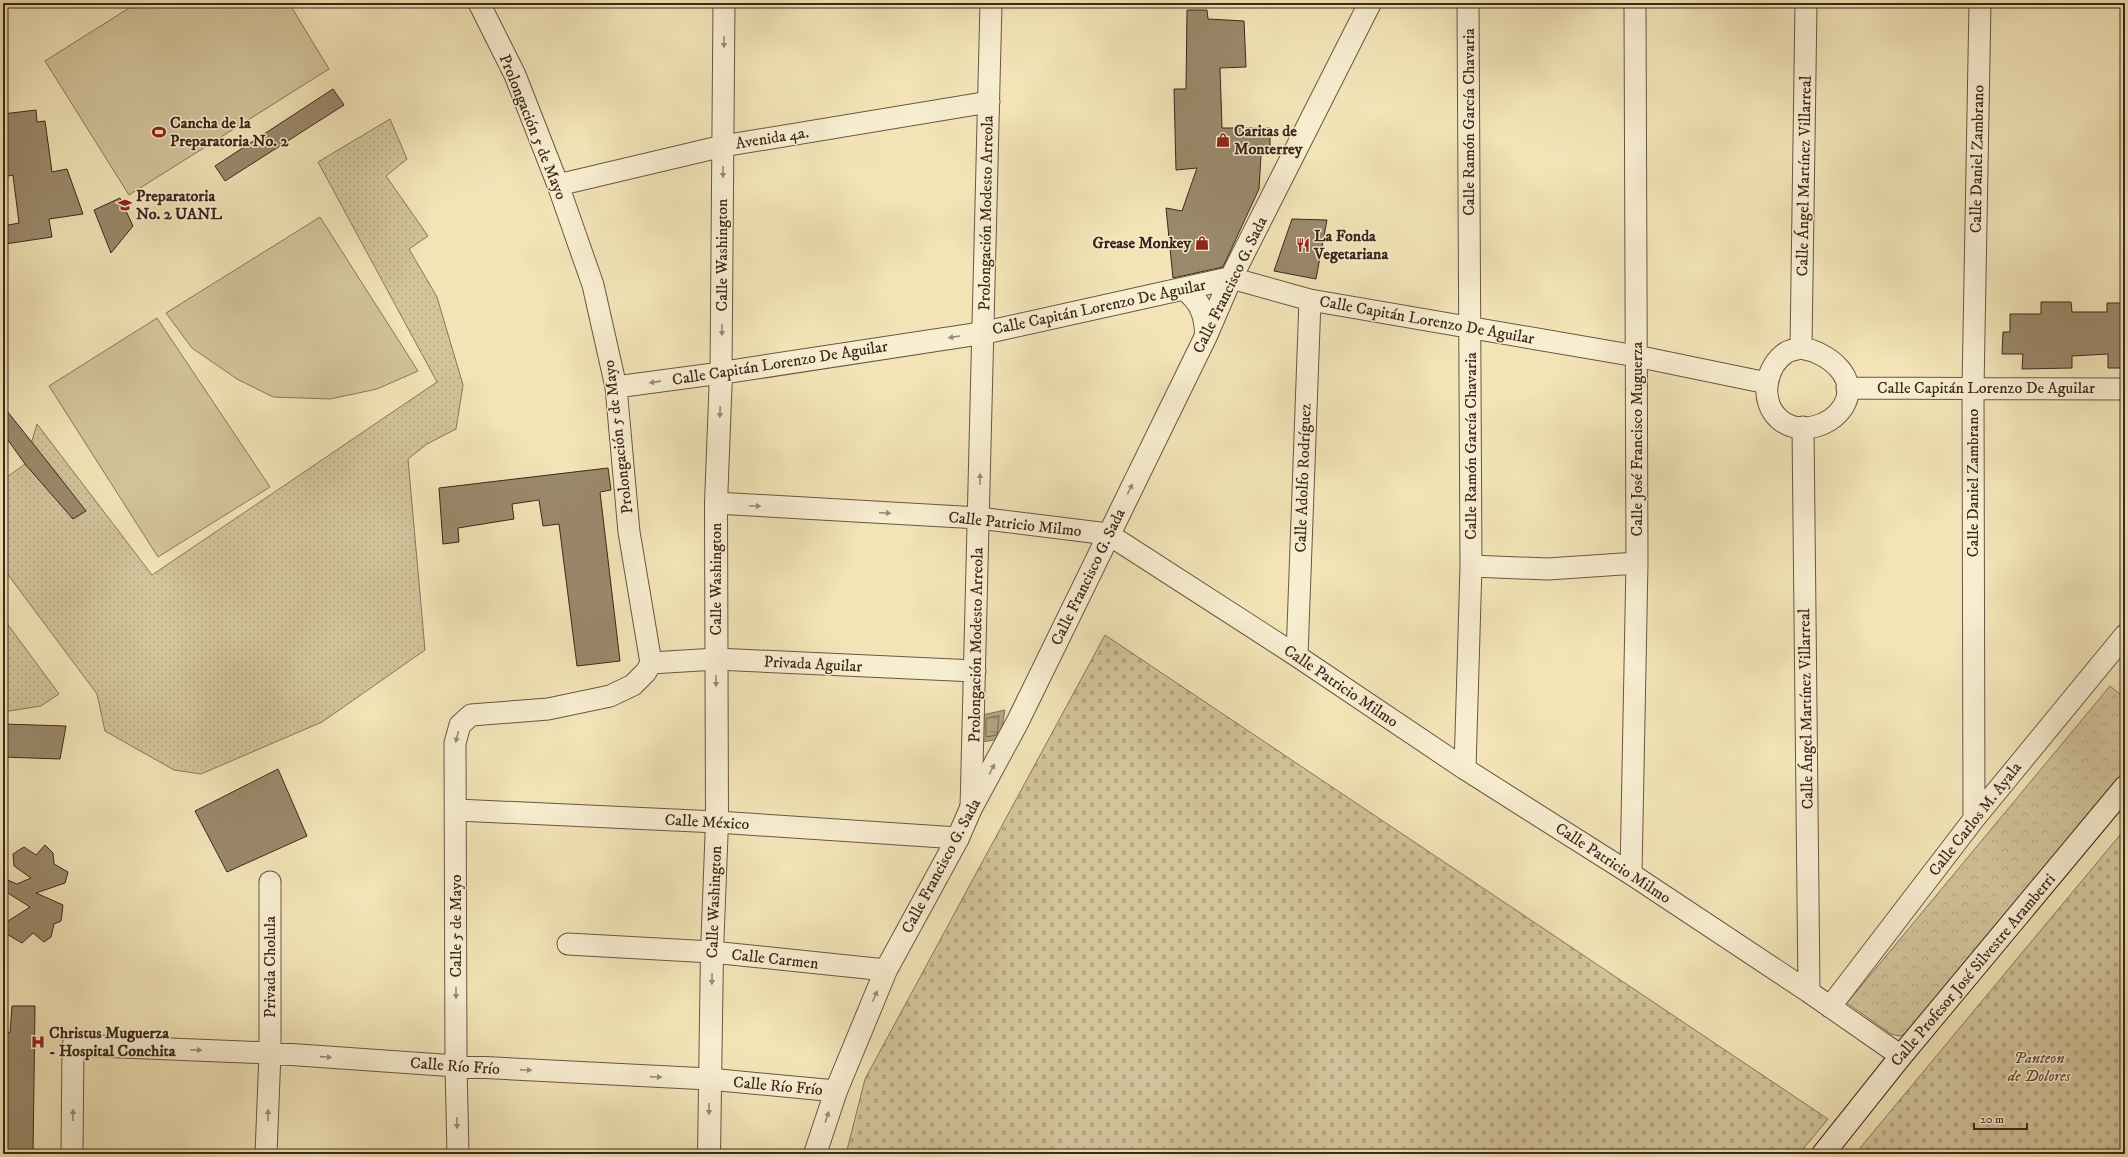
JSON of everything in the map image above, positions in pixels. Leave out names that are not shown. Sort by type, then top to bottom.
[{"type":"street","name":"Prolongación 5 de Mayo","points":[[479,3],[515,75],[558,185],[593,285],[616,387],[629,532],[651,663]]},
{"type":"street","name":"Calle Washington","points":[[708,1154],[712,952],[717,822],[716,504],[721,373],[724,3]]},
{"type":"street","name":"Prolongación Modesto Arreola","points":[[971,808],[991,3]]},
{"type":"street","name":"Calle Francisco G. Sada","points":[[815,1154],[836,1091],[886,970],[958,838],[971,808],[1017,722],[1206,336],[1231,278],[1370,3]]},
{"type":"street","name":"Calle Ramón García Chavaria","points":[[1465,769],[1471,566],[1468,3]]},
{"type":"street","name":"Calle José Francisco Muguerza","points":[[1631,874],[1637,562],[1636,3]]},
{"type":"street","name":"Calle Ángel Martínez Villarreal","points":[[1801,348],[1806,3]]},
{"type":"street","name":"Calle Daniel Zambrano","points":[[1974,818],[1973,389],[1980,3]]},
{"type":"street","name":"Avenida 4a.","points":[[558,185],[723,146],[989,102]]},
{"type":"street","name":"Calle Capitán Lorenzo De Aguilar","points":[[616,387],[721,373],[983,332],[1231,278],[1310,300],[1636,356],[1766,383]]},
{"type":"street","points":[[1184,289],[1195,297],[1202,309],[1206,322],[1206,336]]},
{"type":"street","name":"Calle Adolfo Rodríguez","points":[[1297,656],[1310,300]]},
{"type":"street","points":[[1801,348],[1815,350],[1829,357],[1845,378],[1847,388],[1846,402],[1838,414],[1827,422],[1816,426],[1792,426],[1778,418],[1768,403],[1766,383],[1773,365],[1787,352],[1801,348]]},
{"type":"street","name":"Calle Capitán Lorenzo De Aguilar","points":[[1847,388],[2125,389]]},
{"type":"street","name":"Calle Ángel Martínez Villarreal","points":[[1803,427],[1809,992]]},
{"type":"street","name":"Calle Patricio Milmo","points":[[716,504],[979,518],[1108,534],[1297,656],[1465,769],[1631,874],[1809,992],[1901,1056]]},
{"type":"street","points":[[1471,566],[1548,569],[1637,562]]},
{"type":"street","name":"Calle Carlos M. Ayala","points":[[1830,1007],[1974,818],[2125,635]]},
{"type":"street","name":"Privada Aguilar","points":[[651,663],[716,660],[975,671]]},
{"type":"street","name":"Calle 5 de Mayo","points":[[458,1154],[456,1066],[457,810],[455,743],[460,725],[470,715],[482,713],[548,710],[610,696],[633,684],[646,672],[651,663]]},
{"type":"street","name":"Calle Profesor José Silvestre Aramberri","points":[[1823,1154],[1901,1056],[2125,787]]},
{"type":"street","name":"Calle México","points":[[457,810],[717,822],[958,838]]},
{"type":"street","name":"Privada Cholula","points":[[266,1154],[270,1053],[270,882]]},
{"type":"street","name":"Calle Carmen","points":[[568,944],[712,952],[886,970]]},
{"type":"street","name":"Calle Río Frío","points":[[72,1154],[74,1045],[270,1053],[456,1066],[709,1079],[836,1091]]},
{"type":"green space","name":"Cancha de la Preparatoria No. 2","points":[[137,3],[289,3],[329,69],[129,195],[45,61]]},
{"type":"green space","points":[[390,119],[407,159],[386,176],[428,236],[409,249],[437,297],[463,385],[456,429],[427,444],[408,459],[425,650],[322,722],[201,774],[174,770],[105,731],[97,694],[3,568],[3,480],[25,464],[37,424],[152,575],[437,382],[318,162]]},
{"type":"green space","points":[[320,217],[418,371],[377,389],[330,399],[273,397],[237,379],[192,348],[166,313]]},
{"type":"green space","points":[[157,318],[270,487],[158,557],[49,386]]},
{"type":"green space","points":[[3,618],[59,694],[41,706],[3,712]]},
{"type":"green space","points":[[1105,635],[1828,1119],[1799,1154],[846,1154],[865,1079]]},
{"type":"green space","points":[[2110,686],[2125,698],[2125,773],[1908,1033],[1899,1036],[1891,1034],[1847,1003]]},
{"type":"green space","name":"Panteon de Dolores","points":[[2125,829],[2125,1154],[1855,1154]]},
{"type":"water","points":[[1005,710],[1000,739],[982,742],[982,715]]},
{"type":"building","points":[[1187,10],[1207,10],[1208,19],[1244,21],[1246,67],[1220,68],[1222,128],[1270,128],[1270,152],[1261,155],[1259,189],[1223,267],[1173,278],[1166,208],[1182,211],[1197,168],[1176,170],[1174,89],[1186,89]]},
{"type":"building","points":[[333,89],[344,105],[225,181],[215,166]]},
{"type":"building","points":[[36,110],[37,122],[45,121],[52,172],[67,169],[83,214],[49,219],[52,237],[5,244],[3,226],[19,223],[13,175],[3,177],[3,114]]},
{"type":"building","points":[[120,198],[133,226],[111,253],[94,210]]},
{"type":"building","name":"La Fonda Vegetariana","points":[[1292,219],[1327,220],[1316,279],[1274,271]]},
{"type":"building","points":[[2041,302],[2071,302],[2072,312],[2107,312],[2107,303],[2125,303],[2125,368],[2108,368],[2108,354],[2072,356],[2072,368],[2022,369],[2023,354],[2002,354],[2003,332],[2010,332],[2010,314],[2041,314]]},
{"type":"building","points":[[3,406],[86,511],[73,519],[25,464],[3,433]]},
{"type":"building","points":[[608,468],[611,490],[600,492],[620,661],[577,666],[559,524],[543,526],[539,500],[512,504],[514,519],[458,528],[459,542],[443,544],[439,488]]},
{"type":"building","points":[[3,724],[66,726],[60,759],[3,757]]},
{"type":"building","points":[[278,769],[307,836],[227,872],[195,811]]},
{"type":"building","points":[[45,845],[53,853],[54,864],[68,872],[65,883],[36,893],[63,905],[61,921],[54,924],[51,937],[44,942],[33,933],[22,943],[5,933],[5,923],[30,907],[3,890],[3,878],[17,884],[31,878],[14,866],[13,854],[24,847],[36,855]]},
{"type":"building","points":[[12,1006],[35,1006],[33,1154],[3,1154],[3,1032],[10,1033]]},
{"type":"place","name":"Cancha de la Preparatoria No. 2","points":[[159,132]]},
{"type":"place","name":"Caritas de Monterrey","points":[[1223,140]]},
{"type":"place","name":"Preparatoria No. 2 UANL","points":[[125,205]]},
{"type":"place","name":"Grease Monkey","points":[[1202,243]]},
{"type":"place","name":"La Fonda Vegetariana","points":[[1303,245]]},
{"type":"place","name":"Christus Muguerza - Hospital Conchita","points":[[38,1042]]}]
